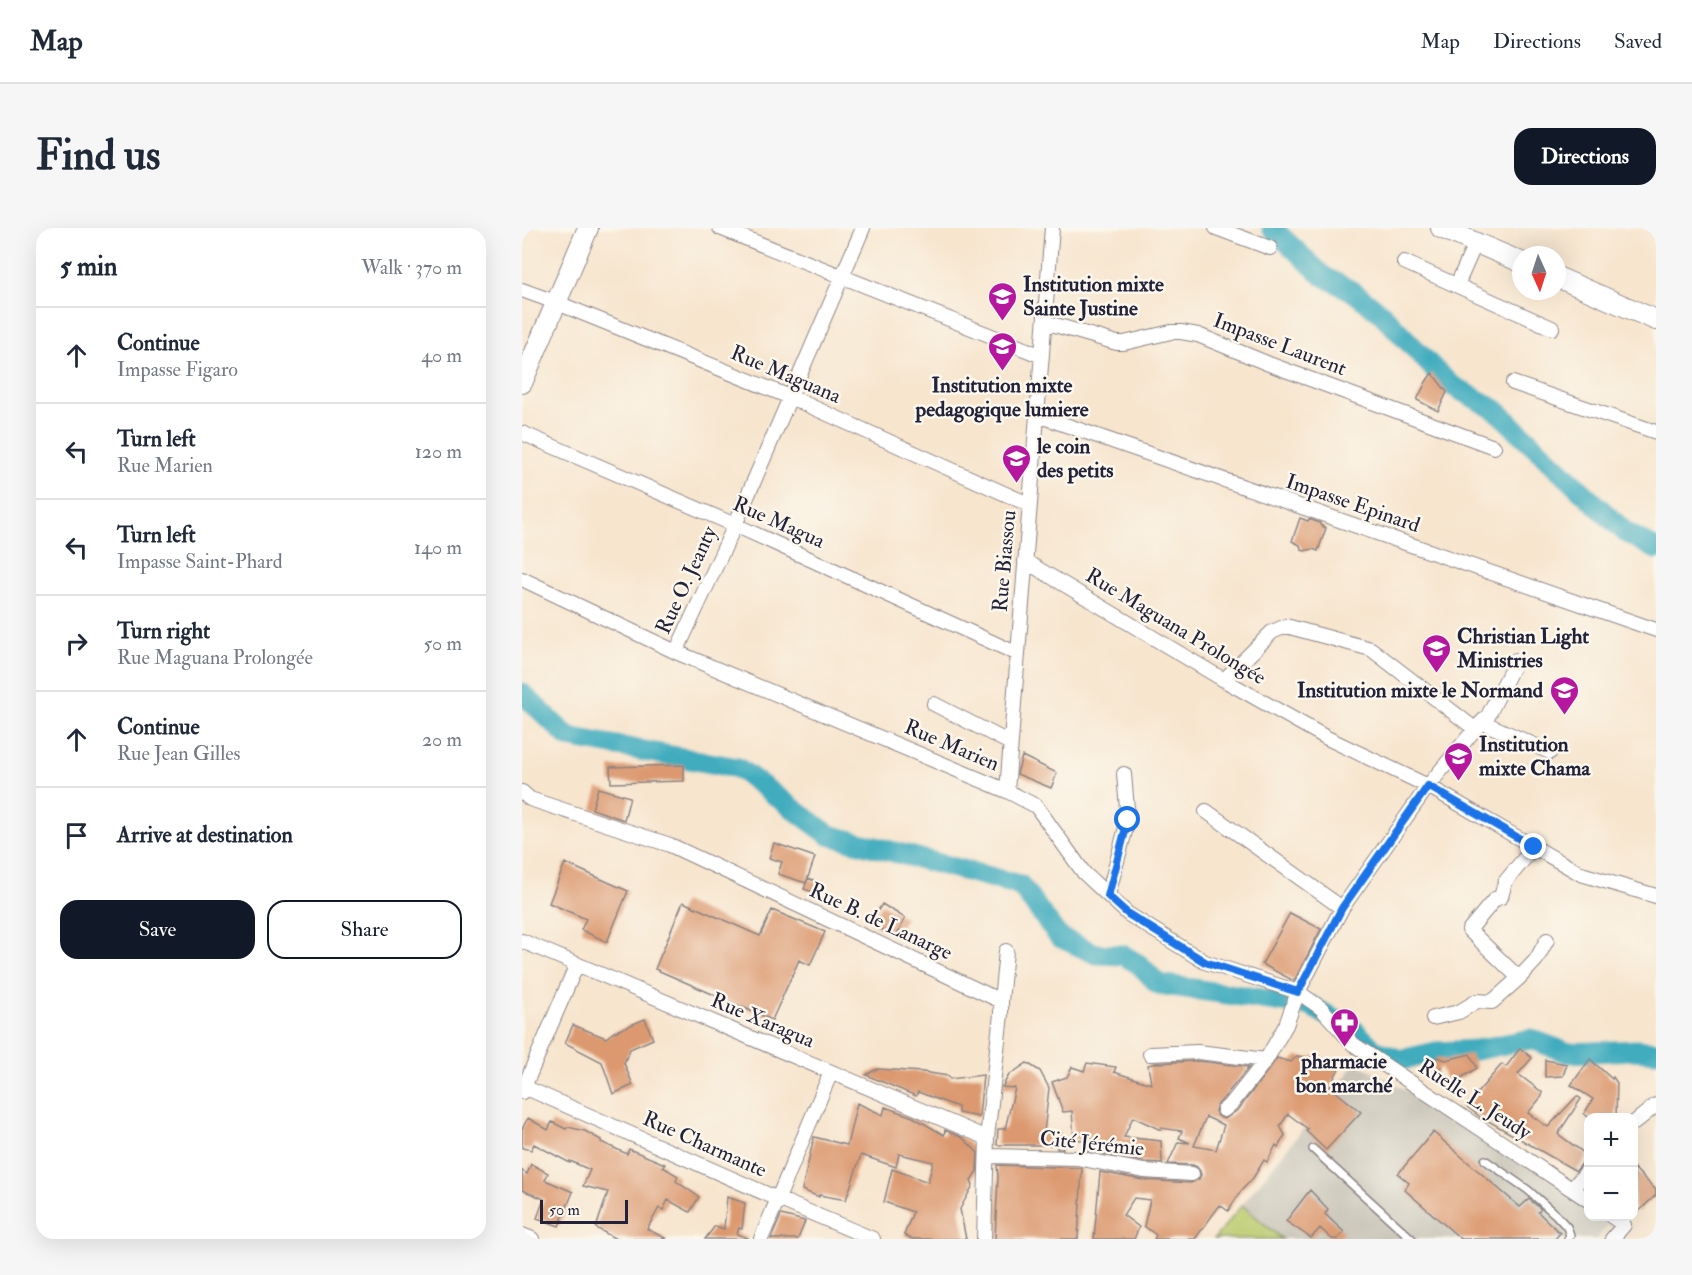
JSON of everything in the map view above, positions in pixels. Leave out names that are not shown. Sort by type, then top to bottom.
[{"type":"street","points":[[522,382],[588,228]]},
{"type":"street","points":[[720,228],[1042,356]]},
{"type":"street","name":"Rue O. Jeanty","points":[[676,652],[735,525],[863,228]]},
{"type":"street","name":"Rue Biassou","points":[[1007,790],[1052,228]]},
{"type":"street","points":[[1216,228],[1269,248]]},
{"type":"street","points":[[1441,228],[1512,258]]},
{"type":"street","points":[[1457,285],[1476,242]]},
{"type":"street","points":[[1404,262],[1552,328]]},
{"type":"street","points":[[1566,281],[1656,320]]},
{"type":"street","name":"Rue Maguana","points":[[522,290],[790,397],[1030,505]]},
{"type":"street","name":"Impasse Laurent","points":[[1045,322],[1117,343],[1171,332],[1198,335],[1269,364],[1494,447]]},
{"type":"street","points":[[1513,383],[1656,432]]},
{"type":"street","name":"Impasse Epinard","points":[[1037,415],[1656,630]]},
{"type":"street","name":"Rue Magua","points":[[522,433],[735,525],[1018,654]]},
{"type":"street","name":"Rue Maguana Prolongée","points":[[1025,561],[1224,680],[1327,738],[1428,786],[1581,874],[1656,896]]},
{"type":"street","name":"Rue Marien","points":[[522,579],[676,652],[1007,790],[1036,806],[1084,873],[1128,914],[1205,962],[1298,992],[1321,1008]]},
{"type":"street","points":[[1224,680],[1272,632],[1286,626],[1371,649],[1478,725],[1550,752]]},
{"type":"street","points":[[1224,1110],[1266,1060],[1286,1025],[1298,992],[1342,908],[1428,786],[1488,716],[1516,660]]},
{"type":"street","points":[[934,704],[1010,743]]},
{"type":"street","points":[[1108,896],[1128,820],[1124,774]]},
{"type":"street","name":"Rue B. de Lanarge","points":[[522,792],[530,799],[670,845],[1001,1001]]},
{"type":"street","points":[[1206,811],[1342,908]]},
{"type":"street","points":[[1519,978],[1469,930],[1495,899],[1501,897],[1505,882],[1534,847]]},
{"type":"street","points":[[1433,1018],[1459,1012],[1477,1001],[1492,1002],[1536,960],[1547,940]]},
{"type":"street","name":"Rue Xaragua","points":[[522,941],[987,1138]]},
{"type":"street","points":[[984,1239],[987,1138],[1006,951]]},
{"type":"street","points":[[523,1088],[577,964]]},
{"type":"street","name":"Ruelle L. Jeudy","points":[[1321,1008],[1353,1044],[1584,1197]]},
{"type":"street","points":[[1150,1054],[1198,1052],[1266,1060]]},
{"type":"street","points":[[761,1239],[831,1072]]},
{"type":"street","name":"Rue Charmante","points":[[523,1088],[873,1239]]},
{"type":"street","points":[[1638,1120],[1656,1105]]},
{"type":"street","name":"Cité Jérémie","points":[[987,1156],[1077,1158],[1144,1171],[1191,1174]]},
{"type":"street","points":[[1572,1189],[1584,1175]]},
{"type":"street","points":[[1612,1239],[1624,1225],[1618,1221]]},
{"type":"street","points":[[522,1235],[532,1239]]},
{"type":"lane","points":[[1313,1149],[1412,1239]]},
{"type":"lane","points":[[1485,1160],[1528,1190],[1556,1215],[1567,1227],[1570,1235],[1568,1239]]},
{"type":"shaded area","points":[[1356,1063],[1394,1083],[1573,1193],[1584,1203],[1584,1221],[1604,1221],[1608,1225],[1596,1239],[1283,1239],[1242,1205]]},
{"type":"green space","points":[[1242,1205],[1282,1239],[1214,1239]]},
{"type":"building","points":[[1432,373],[1447,392],[1438,411],[1417,400]]},
{"type":"building","points":[[1300,518],[1320,523],[1326,528],[1318,551],[1313,549],[1304,551],[1300,545],[1292,541]]},
{"type":"building","points":[[1022,756],[1057,773],[1051,788],[1017,774]]},
{"type":"building","points":[[684,765],[684,781],[611,783],[610,767]]},
{"type":"building","points":[[598,788],[630,797],[624,820],[592,809]]},
{"type":"building","points":[[774,843],[815,857],[806,883],[778,874],[782,862],[769,858]]},
{"type":"building","points":[[565,863],[628,891],[607,942],[581,930],[586,919],[549,903]]},
{"type":"building","points":[[808,878],[823,884],[819,894],[804,889]]},
{"type":"building","points":[[683,902],[760,936],[772,910],[825,932],[810,965],[799,960],[772,1020],[655,969]]},
{"type":"building","points":[[882,904],[905,918],[896,937],[870,923]]},
{"type":"building","points":[[1290,913],[1321,929],[1294,981],[1262,964]]},
{"type":"building","points":[[645,1019],[653,1039],[630,1049],[624,1063],[633,1085],[613,1094],[602,1062],[565,1043],[573,1025],[606,1038],[614,1032]]},
{"type":"building","points":[[1520,1048],[1532,1058],[1518,1074],[1542,1092],[1542,1096],[1528,1113],[1548,1127],[1577,1096],[1581,1099],[1558,1134],[1584,1153],[1584,1161],[1576,1171],[1484,1120],[1466,1106],[1502,1064],[1506,1067]]},
{"type":"building","points":[[1470,1054],[1477,1068],[1447,1084],[1441,1067],[1434,1075],[1427,1070],[1437,1057],[1446,1060]]},
{"type":"building","points":[[1316,1055],[1339,1068],[1330,1087],[1361,1112],[1326,1150],[1306,1131],[1308,1129],[1288,1114],[1280,1126],[1285,1135],[1278,1147],[1276,1145],[1267,1162],[1264,1160],[1228,1211],[1220,1205],[1195,1239],[1154,1239],[1156,1235],[1144,1226],[1150,1200],[1134,1198],[1123,1215],[1139,1227],[1134,1239],[1094,1239],[1100,1172],[1143,1180],[1191,1183],[1199,1179],[1200,1171],[1193,1165],[1168,1164],[1178,1142],[1190,1143],[1179,1138],[1182,1131],[1161,1128],[1161,1130],[1133,1117],[1124,1137],[1161,1141],[1162,1163],[1083,1150],[1090,1141],[1074,1139],[1072,1111],[1063,1112],[1052,1082],[1067,1077],[1072,1067],[1084,1071],[1087,1063],[1116,1067],[1114,1072],[1151,1084],[1148,1065],[1156,1063],[1198,1061],[1249,1067],[1216,1107],[1217,1115],[1225,1119],[1239,1109],[1277,1058],[1291,1062],[1297,1056],[1311,1058]],"holes":[[[1206,1117],[1224,1125],[1216,1150],[1194,1146]]]},
{"type":"building","points":[[1590,1059],[1612,1079],[1613,1077],[1617,1083],[1616,1113],[1585,1113],[1593,1099],[1571,1085]]},
{"type":"building","points":[[1545,1060],[1567,1064],[1563,1076],[1545,1077]]},
{"type":"building","points":[[1027,1063],[1040,1071],[1049,1088],[1044,1133],[1059,1133],[1063,1149],[1057,1149],[1057,1145],[997,1145],[998,1129],[1005,1129],[1015,1088],[1002,1087],[1009,1075]]},
{"type":"building","points":[[877,1069],[923,1072],[948,1076],[950,1079],[983,1075],[979,1117],[958,1113],[958,1107],[918,1092],[916,1096],[866,1075]]},
{"type":"building","points":[[857,1103],[883,1115],[885,1107],[913,1117],[944,1135],[945,1130],[963,1138],[978,1153],[977,1171],[971,1180],[973,1185],[960,1209],[966,1239],[912,1239],[904,1235],[913,1212],[884,1202],[892,1169],[928,1182],[933,1162],[899,1154],[896,1167],[861,1155],[846,1200],[819,1195],[819,1197],[802,1190],[814,1137],[847,1145]]},
{"type":"building","points":[[528,1118],[548,1130],[552,1122],[566,1129],[568,1127],[585,1131],[601,1142],[627,1154],[629,1149],[665,1164],[663,1167],[678,1176],[676,1181],[699,1197],[690,1212],[668,1200],[663,1210],[659,1208],[647,1229],[667,1239],[616,1239],[596,1228],[608,1192],[583,1186],[590,1170],[570,1161],[570,1163],[534,1144],[531,1150],[522,1148],[522,1129]]},
{"type":"building","points":[[1433,1132],[1520,1207],[1529,1199],[1541,1209],[1538,1212],[1560,1233],[1555,1239],[1461,1239],[1405,1190],[1409,1183],[1398,1174]]},
{"type":"building","points":[[531,1164],[548,1173],[545,1180],[573,1192],[559,1226],[537,1218],[544,1199],[522,1190],[522,1170],[527,1174]]},
{"type":"building","points":[[997,1165],[1082,1168],[1078,1239],[995,1239]]},
{"type":"building","points":[[1638,1172],[1656,1190],[1656,1195],[1638,1212]]},
{"type":"building","points":[[1310,1190],[1328,1209],[1325,1214],[1344,1232],[1337,1239],[1332,1239],[1320,1228],[1311,1238],[1286,1221]]},
{"type":"building","points":[[727,1197],[745,1203],[742,1229],[739,1228],[737,1234],[748,1238],[705,1239],[715,1226],[724,1229]]},
{"type":"building","points":[[781,1215],[805,1221],[798,1239],[771,1239]]},
{"type":"waterway","points":[[1272,228],[1323,276],[1352,291],[1381,313],[1451,385],[1496,410],[1625,532],[1656,549]]},
{"type":"waterway","points":[[522,693],[568,737],[738,768],[829,835],[1020,885],[1059,937],[1096,954],[1123,955],[1140,965],[1158,984],[1311,1006],[1355,1031],[1374,1050],[1401,1060],[1436,1052],[1476,1050],[1531,1039],[1568,1053],[1636,1050],[1656,1052]]},
{"type":"place","name":"Institution mixte Sainte Justine","points":[[1002,322]]},
{"type":"place","name":"Institution mixte pedagogique lumiere","points":[[1002,372]]},
{"type":"place","name":"le coin des petits","points":[[1016,484]]},
{"type":"place","name":"Christian Light Ministries","points":[[1436,674]]},
{"type":"place","name":"Institution mixte le Normand","points":[[1564,716]]},
{"type":"place","name":"Institution mixte Chama","points":[[1458,782]]},
{"type":"place","name":"pharmacie bon marché","points":[[1344,1048]]},
{"type":"route","points":[[1128,820],[1108,896],[1128,914],[1205,962],[1298,992],[1342,908],[1428,786],[1534,847]]}]
